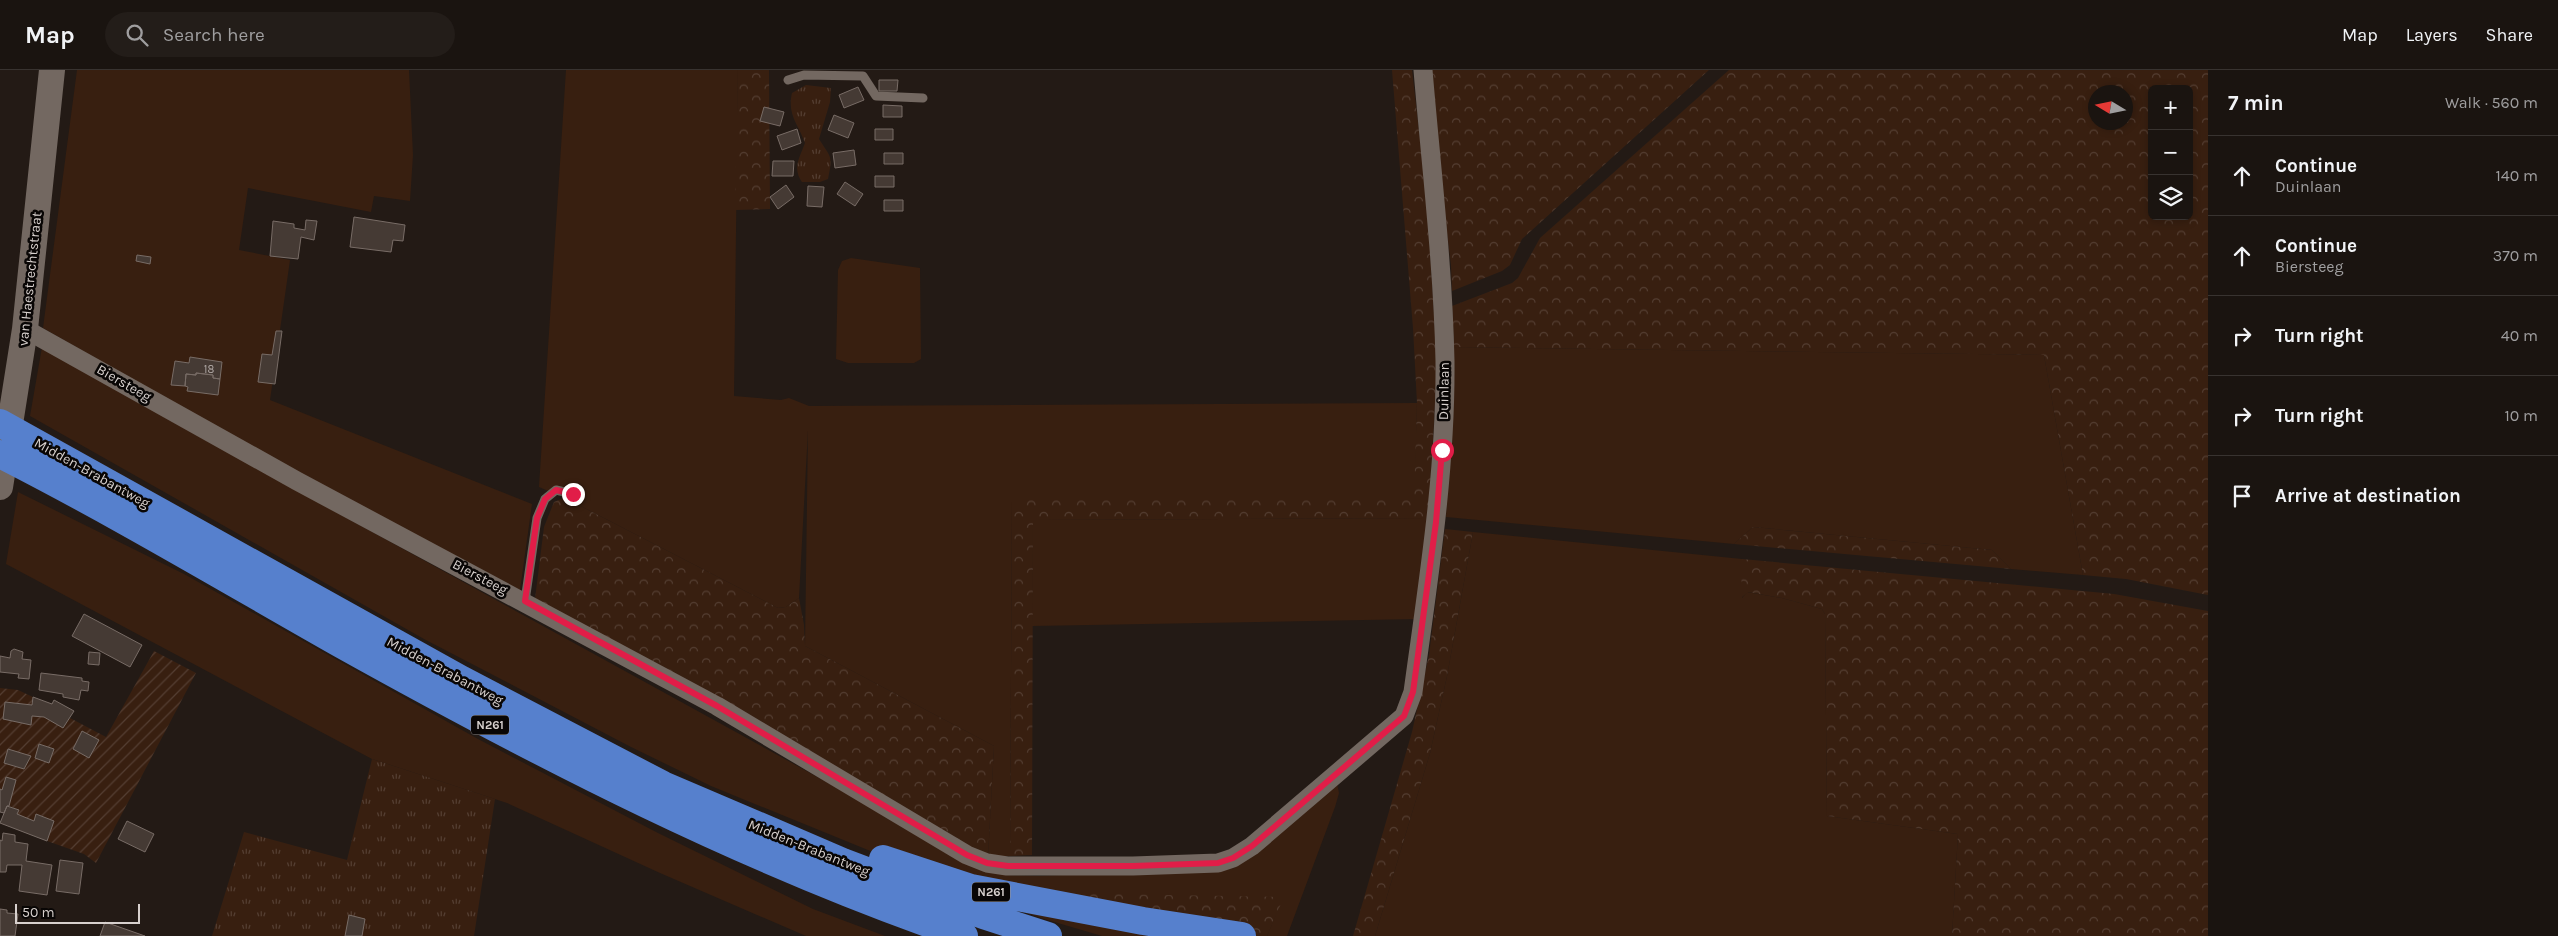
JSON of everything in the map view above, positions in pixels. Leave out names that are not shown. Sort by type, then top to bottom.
[{"type":"highway","name":"Midden-Brabantweg","points":[[0,423],[41,444],[470,685],[663,785],[746,822],[936,898],[1048,936]]},
{"type":"highway","name":"Midden-Brabantweg","points":[[0,454],[36,472],[342,644],[562,764],[653,809],[786,869],[964,936]]},
{"type":"highway","name":"N261","points":[[746,822],[865,853],[971,888],[1144,921],[1242,936]]},
{"type":"street","name":"van Haestrechtstraat","points":[[0,487],[25,329],[52,70]]},
{"type":"street","name":"Duinlaan","points":[[1340,771],[1404,716],[1409,706],[1413,692],[1436,522],[1442,450],[1445,362],[1435,204],[1423,70]]},
{"type":"street","name":"Biersteeg","points":[[25,329],[297,481],[525,601],[717,706],[967,855],[987,863],[1028,867],[1218,863],[1252,846],[1340,771]]},
{"type":"lane","points":[[788,80],[804,75],[863,76],[876,96],[924,98]]},
{"type":"lane","points":[[525,601],[537,518],[545,499],[556,490],[573,494]]},
{"type":"green space","points":[[77,70],[409,70],[413,155],[410,201],[374,196],[371,212],[248,188],[239,250],[290,260],[270,400],[532,504],[520,590],[269,458],[43,328]]},
{"type":"green space","points":[[566,70],[738,70],[734,396],[781,400],[789,398],[809,406],[1417,403],[1415,498],[1012,501],[1010,856],[988,856],[994,746],[805,646],[808,430],[799,598],[786,607],[778,608],[567,499],[539,487]]},
{"type":"green space","points":[[738,70],[769,70],[770,209],[735,210]]},
{"type":"green space","points":[[1392,70],[1412,70],[1427,200],[1437,364],[1429,518],[1033,520],[1032,855],[1010,856],[1012,500],[1414,497],[1417,403],[1413,328]]},
{"type":"green space","points":[[1427,70],[1709,70],[1522,239],[1510,265],[1502,271],[1452,291],[1451,265]]},
{"type":"green space","points":[[1729,70],[2208,70],[2208,595],[2126,579],[2083,575],[2044,355],[1454,347],[1452,306],[1512,283],[1518,278],[1540,238]]},
{"type":"green space","points":[[806,85],[831,88],[830,102],[819,139],[831,161],[828,179],[820,182],[802,182],[797,167],[805,143],[792,113],[791,101],[792,93]]},
{"type":"green space","points":[[851,258],[920,268],[921,359],[914,363],[848,363],[836,359],[838,270],[842,261]]},
{"type":"green space","points":[[42,347],[196,435],[881,812],[1004,875],[1038,876],[1234,868],[1337,783],[1339,793],[1335,807],[1287,936],[1267,936],[1283,897],[1032,901],[1146,936],[1102,936],[1041,918],[983,897],[711,786],[631,747],[424,639],[30,416]]},
{"type":"green space","points":[[1454,347],[2044,355],[2083,575],[2011,569],[1992,550],[1753,527],[1734,544],[1446,517]]},
{"type":"green space","points":[[18,492],[184,574],[478,739],[658,833],[813,909],[885,936],[806,936],[660,873],[507,803],[372,759],[6,564]]},
{"type":"green space","points":[[567,499],[778,608],[786,607],[799,598],[804,625],[805,646],[994,746],[988,856],[976,852],[535,599],[544,527],[554,502]]},
{"type":"green space","points":[[1429,518],[1418,619],[1032,626],[1033,520]]},
{"type":"green space","points":[[1753,527],[1992,550],[2011,569],[1734,544]]},
{"type":"green space","points":[[1445,529],[1473,532],[1447,676],[1430,753],[1375,936],[1353,936],[1412,732],[1429,655]]},
{"type":"green space","points":[[1473,532],[1742,559],[1742,598],[1747,592],[1782,598],[1822,609],[1825,614],[1827,816],[1958,834],[1952,936],[1375,936],[1430,753],[1447,676]]},
{"type":"green space","points":[[1742,559],[2114,594],[2208,611],[2208,936],[1952,936],[1958,834],[1827,816],[1825,614],[1822,609],[1782,598],[1748,592],[1741,598]]},
{"type":"green space","points":[[154,651],[196,673],[96,863],[84,854],[47,841],[54,821],[37,814],[34,821],[17,814],[19,810],[9,806],[16,780],[6,778],[2,790],[0,789],[0,688],[18,690],[33,697],[32,705],[5,702],[4,719],[30,725],[32,716],[44,717],[63,728],[70,718],[106,737]],"holes":[[[8,749],[30,757],[24,769],[4,763]]]},
{"type":"green space","points":[[372,759],[495,799],[474,936],[212,936],[244,832],[347,860]]},
{"type":"green space","points":[[1051,893],[1284,897],[1267,936],[1146,936],[1032,901]]},
{"type":"building","points":[[879,80],[898,80],[897,91],[879,91]]},
{"type":"building","points":[[858,87],[864,100],[844,108],[839,95]]},
{"type":"building","points":[[883,105],[902,106],[902,117],[883,117]]},
{"type":"building","points":[[764,107],[784,112],[780,126],[760,121]]},
{"type":"building","points":[[834,115],[854,123],[848,138],[828,130]]},
{"type":"building","points":[[797,129],[801,143],[782,150],[777,136]]},
{"type":"building","points":[[875,129],[893,129],[893,140],[875,140]]},
{"type":"building","points":[[854,150],[856,165],[835,168],[833,153]]},
{"type":"building","points":[[884,153],[903,153],[903,164],[884,164]]},
{"type":"building","points":[[773,161],[794,161],[793,176],[772,176]]},
{"type":"building","points":[[875,176],[894,176],[894,187],[875,187]]},
{"type":"building","points":[[845,182],[863,194],[855,206],[837,194]]},
{"type":"building","points":[[786,185],[794,197],[778,209],[770,197]]},
{"type":"building","points":[[808,186],[824,187],[822,207],[807,206]]},
{"type":"building","points":[[884,200],[903,200],[903,211],[884,211]]},
{"type":"building","points":[[354,217],[405,225],[403,241],[393,240],[391,252],[350,247]]},
{"type":"building","points":[[306,220],[317,221],[314,240],[301,237],[298,259],[270,256],[273,221],[294,224],[294,228],[305,230]]},
{"type":"building","points":[[137,255],[151,257],[150,264],[136,261]]},
{"type":"building","points":[[276,331],[282,331],[275,384],[258,382],[262,354],[272,355]]},
{"type":"building","points":[[190,357],[222,362],[220,379],[213,378],[213,375],[186,374],[185,386],[171,385],[175,361],[189,363]]},
{"type":"building","points":[[196,373],[213,375],[213,378],[220,379],[218,395],[187,391],[188,387],[185,386],[186,374],[196,375]]},
{"type":"building","points":[[84,614],[142,645],[130,667],[72,636]]},
{"type":"building","points":[[14,649],[23,652],[22,659],[31,660],[29,679],[18,678],[19,674],[0,672],[0,656],[10,658],[11,651]]},
{"type":"building","points":[[89,652],[100,653],[99,665],[88,664]]},
{"type":"building","points":[[41,673],[82,678],[82,681],[89,682],[88,691],[81,690],[79,700],[63,697],[63,694],[39,690]]},
{"type":"building","points":[[33,697],[52,704],[54,700],[74,711],[63,728],[44,717],[32,716],[31,725],[3,719],[5,702],[32,705]]},
{"type":"building","points":[[82,731],[99,740],[89,758],[73,749]]},
{"type":"building","points":[[39,744],[54,749],[49,763],[35,758]]},
{"type":"building","points":[[8,749],[31,756],[24,769],[4,763]]},
{"type":"building","points":[[6,777],[16,780],[9,806],[7,806],[4,813],[0,812],[0,789],[2,790]]},
{"type":"building","points":[[7,806],[19,810],[17,814],[34,821],[36,814],[54,821],[47,841],[0,823]]},
{"type":"building","points":[[127,821],[154,834],[145,852],[118,839]]},
{"type":"building","points":[[3,833],[15,835],[15,842],[28,844],[26,861],[52,865],[47,895],[19,891],[22,865],[7,865],[6,872],[0,872],[0,840],[2,841]]},
{"type":"building","points":[[60,860],[83,863],[79,894],[56,891]]},
{"type":"building","points":[[0,909],[7,910],[7,913],[18,914],[15,936],[0,936]]},
{"type":"building","points":[[349,915],[365,919],[362,936],[345,936]]},
{"type":"building","points":[[105,922],[145,936],[100,936]]},
{"type":"route","points":[[573,494],[556,490],[545,499],[537,518],[525,601],[717,706],[967,855],[987,863],[1028,867],[1218,863],[1233,858],[1252,846],[1404,716],[1413,692],[1436,522],[1442,450]]}]
